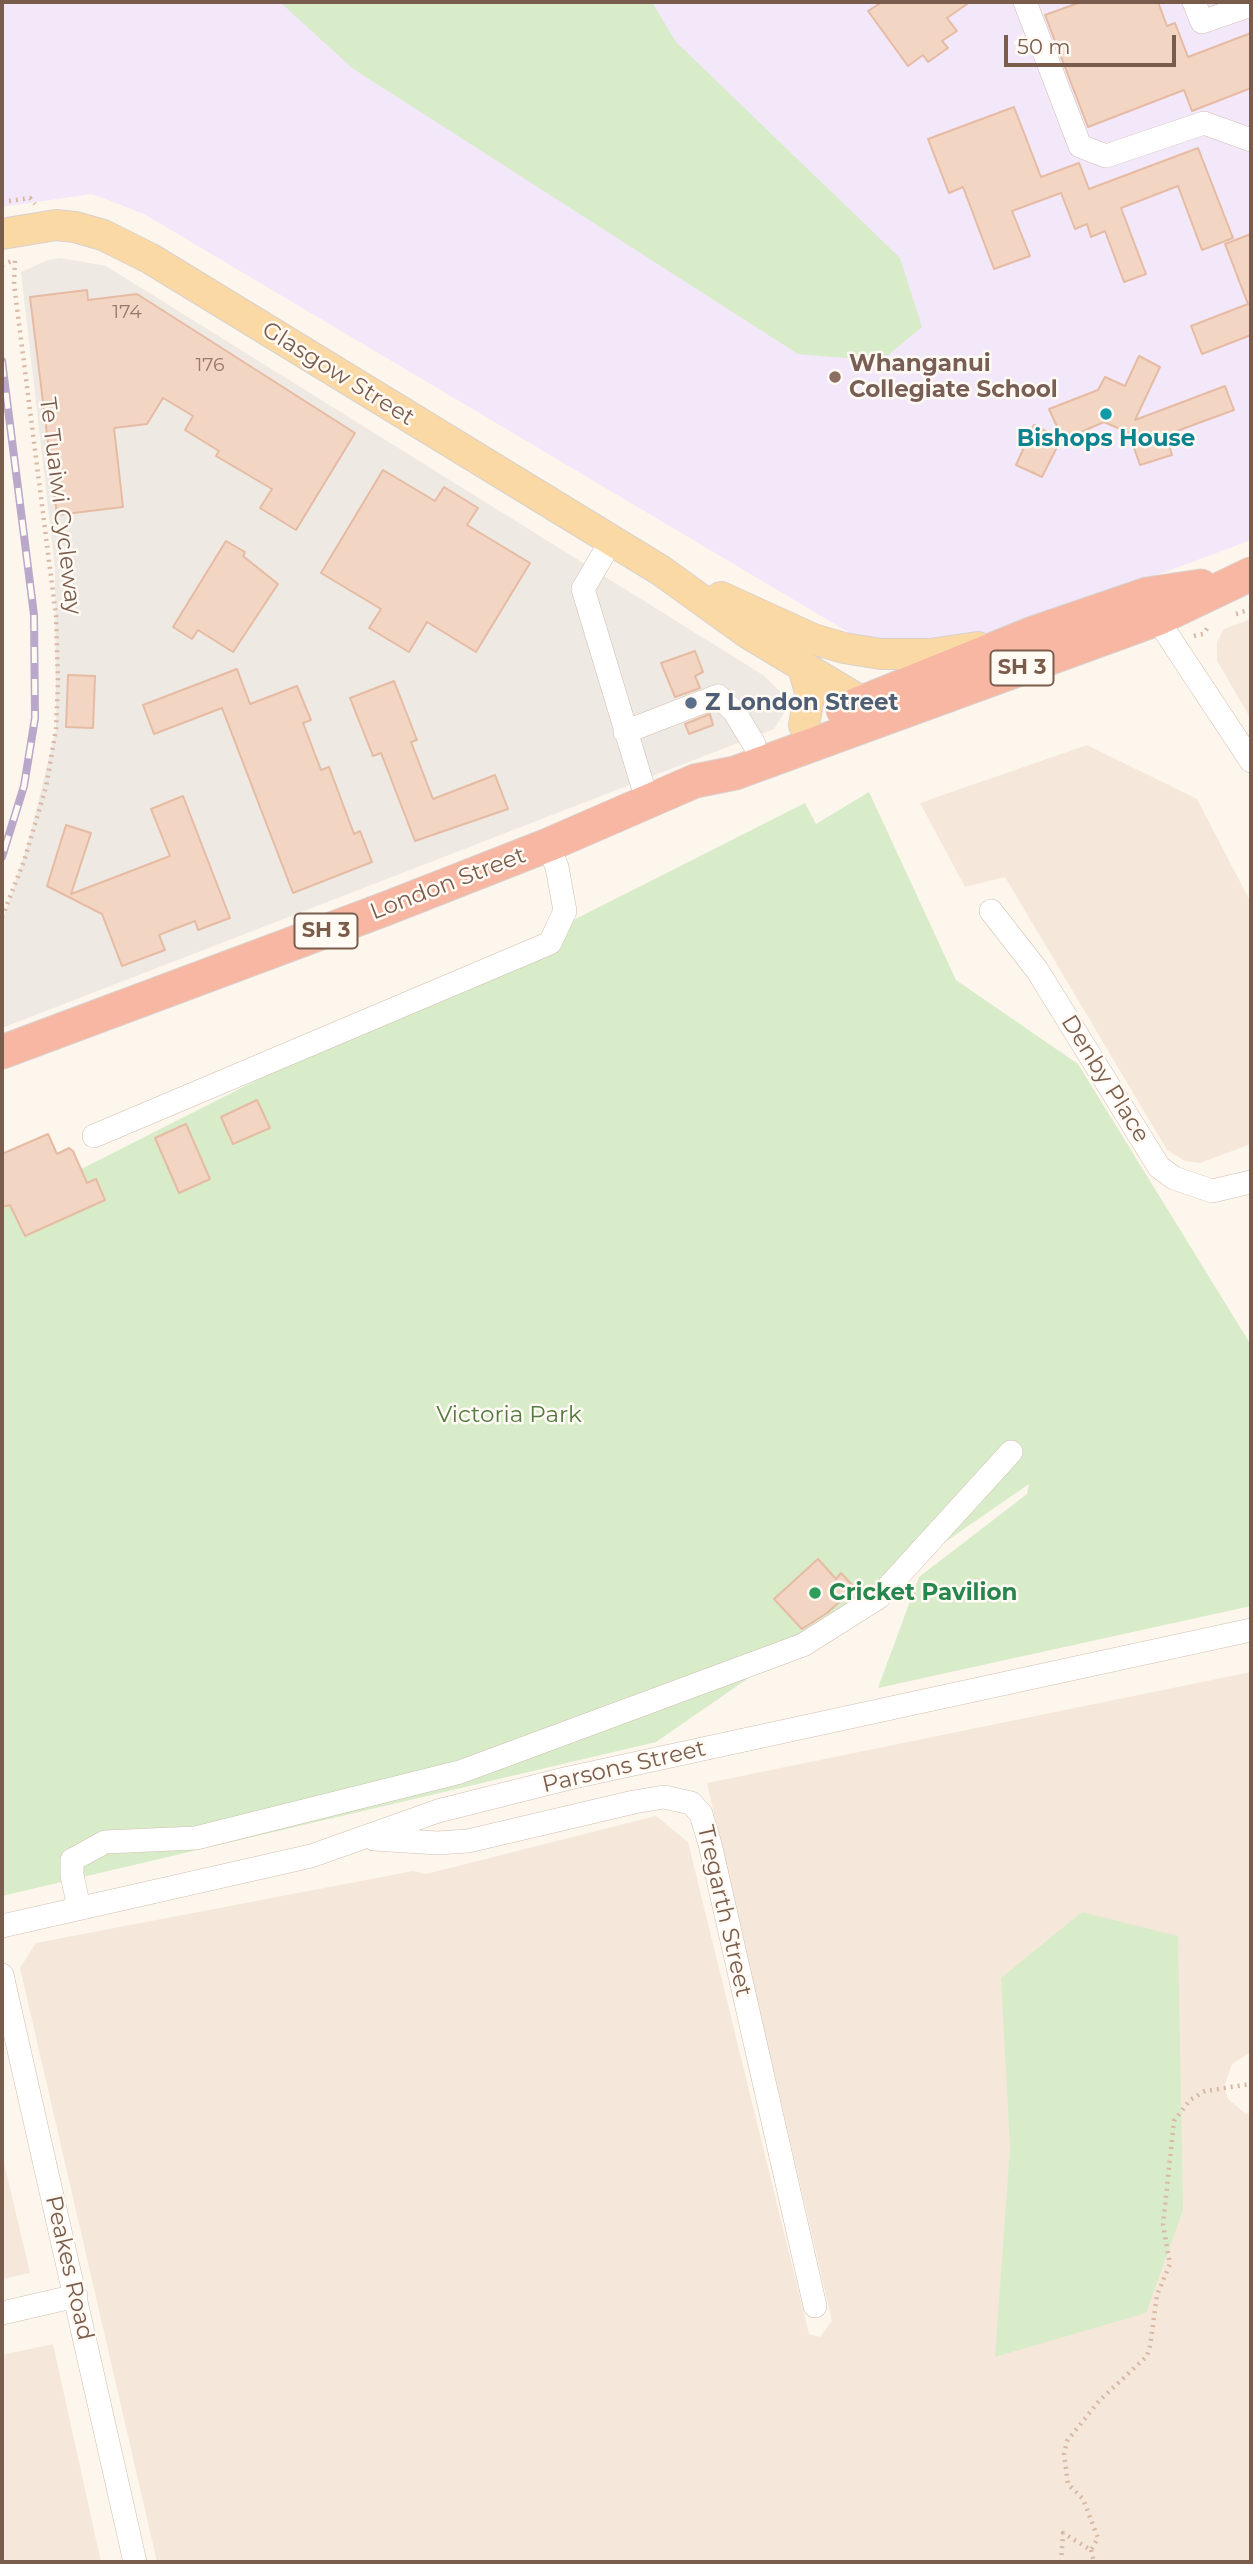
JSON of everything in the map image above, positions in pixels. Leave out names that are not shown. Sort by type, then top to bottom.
[{"type":"highway","name":"London Street","points":[[2,1052],[548,845],[695,781],[735,774],[1033,633],[1147,594],[1241,577]]},
{"type":"highway","name":"London Street","points":[[695,781],[725,758],[804,725],[874,710],[1157,619],[1241,577]]},
{"type":"main road","name":"Glasgow Street","points":[[9,247],[32,227],[65,226],[103,235],[127,247],[660,570],[749,634],[874,710]]},
{"type":"main road","name":"Glasgow Street","points":[[660,570],[803,635],[845,648],[881,654],[930,654],[966,650],[1033,633]]},
{"type":"main road","points":[[803,667],[810,700],[804,725]]},
{"type":"street","points":[[1025,2],[1080,146],[1106,156],[1203,123],[1251,140]]},
{"type":"street","points":[[1194,2],[1202,22],[1251,5]]},
{"type":"street","points":[[611,541],[583,589],[648,800]]},
{"type":"street","points":[[1157,619],[1251,761]]},
{"type":"street","points":[[625,732],[718,696],[734,711],[754,744]]},
{"type":"street","points":[[94,1136],[550,943],[565,911],[557,867],[548,845]]},
{"type":"street","name":"Denby Place","points":[[991,911],[1037,971],[1159,1167],[1174,1178],[1212,1191],[1251,1182]]},
{"type":"street","points":[[79,1908],[72,1875],[72,1860],[105,1842],[196,1838],[460,1772],[803,1646],[878,1597],[1011,1452]]},
{"type":"street","name":"Parsons Street","points":[[2,1926],[312,1856],[438,1811],[569,1778],[1251,1630]]},
{"type":"street","name":"Tregarth Street","points":[[365,1839],[437,1843],[468,1841],[634,1802],[664,1797],[691,1803],[705,1824],[815,2306]]},
{"type":"street","name":"Peakes Road","points":[[2,1975],[135,2562]]},
{"type":"street","points":[[2,2313],[76,2296]]},
{"type":"path","points":[[2,202],[19,202],[30,198],[34,202]]},
{"type":"path","name":"Te Tuaiwi Cycleway","points":[[2,917],[24,861],[46,787],[56,729],[58,681],[56,616],[9,247]]},
{"type":"path","points":[[1094,2562],[1091,2550],[1098,2538],[1083,2499],[1068,2484],[1064,2454],[1067,2441],[1075,2426],[1138,2366],[1150,2346],[1157,2295],[1170,2264],[1163,2225],[1174,2121],[1190,2100],[1205,2091],[1251,2084]]},
{"type":"path","points":[[1061,2562],[1063,2533],[1091,2550]]},
{"type":"shaded area","name":"Whanganui Collegiate School","points":[[2,2],[1251,2],[1251,540],[954,651],[875,648],[144,214],[92,194],[2,207]]},
{"type":"shaded area","points":[[60,258],[106,266],[763,675],[791,702],[774,729],[2,1028],[2,922],[29,840],[56,729],[55,568],[21,272],[48,260]]},
{"type":"shaded area","points":[[1251,619],[1251,719],[1217,661],[1217,642],[1224,629]]},
{"type":"shaded area","points":[[1087,745],[1197,799],[1251,903],[1251,1144],[1200,1163],[1185,1161],[1167,1150],[1005,877],[965,887],[920,803]]},
{"type":"shaded area","points":[[1251,1672],[1251,2052],[1232,2064],[1224,2087],[1228,2099],[1246,2114],[1251,2112],[1251,2562],[157,2562],[20,1968],[36,1943],[413,1871],[426,1874],[656,1816],[688,1842],[809,2334],[820,2337],[832,2321],[707,1783]]},
{"type":"shaded area","points":[[2,2154],[30,2273],[2,2279]]},
{"type":"shaded area","points":[[53,2344],[101,2562],[2,2562],[2,2355]]},
{"type":"green space","points":[[280,2],[652,2],[676,42],[900,258],[922,327],[881,361],[798,354],[352,68]]},
{"type":"green space","name":"Victoria Park","points":[[869,792],[956,980],[1078,1064],[1251,1345],[1251,1606],[878,1688],[919,1577],[1027,1494],[1029,1484],[656,1742],[2,1896],[2,1209],[805,803],[816,824]]},
{"type":"green space","points":[[1082,1912],[1178,1936],[1183,2210],[1146,2313],[995,2357],[1010,2148],[1001,1978]]},
{"type":"building","points":[[882,2],[970,2],[947,18],[957,31],[942,41],[948,48],[928,62],[923,55],[908,66],[868,11]]},
{"type":"building","points":[[1081,2],[1158,2],[1167,26],[1175,23],[1188,57],[1251,33],[1251,88],[1192,111],[1184,90],[1088,127],[1045,15]]},
{"type":"building","points":[[1014,107],[1041,177],[1079,163],[1089,189],[1198,148],[1233,238],[1202,250],[1178,186],[1121,208],[1146,274],[1124,282],[1105,231],[1091,237],[1087,224],[1075,229],[1061,193],[1012,211],[1030,256],[994,269],[963,187],[949,193],[928,139]]},
{"type":"building","points":[[1251,234],[1251,335],[1202,354],[1191,326],[1248,304],[1225,244]]},
{"type":"building","points":[[87,290],[88,300],[137,294],[355,433],[296,530],[260,508],[272,489],[216,456],[219,451],[185,430],[193,416],[163,398],[147,424],[114,428],[123,507],[57,515],[30,297]]},
{"type":"building","name":"Bishops House","points":[[1139,356],[1160,367],[1135,420],[1225,386],[1234,410],[1166,435],[1172,455],[1140,465],[1129,433],[1104,422],[1063,440],[1049,409],[1098,390],[1105,377],[1125,386]]},
{"type":"building","points":[[1034,425],[1061,439],[1042,477],[1016,465]]},
{"type":"building","points":[[383,470],[435,501],[444,487],[478,508],[467,525],[530,563],[476,652],[427,622],[409,652],[369,628],[381,609],[321,573]]},
{"type":"building","points":[[226,541],[245,552],[243,556],[278,584],[233,652],[198,630],[192,639],[173,627]]},
{"type":"building","points":[[695,651],[703,672],[695,676],[700,688],[675,697],[661,663]]},
{"type":"building","points":[[237,669],[250,704],[297,686],[311,720],[303,723],[321,770],[329,767],[354,834],[360,831],[372,862],[293,893],[222,708],[154,734],[143,705]]},
{"type":"building","points":[[68,675],[95,676],[93,728],[66,727]]},
{"type":"building","points":[[394,681],[417,740],[411,742],[433,799],[495,775],[508,809],[415,841],[381,753],[373,756],[350,698]]},
{"type":"building","points":[[710,714],[713,725],[689,734],[685,724]]},
{"type":"building","points":[[183,796],[230,918],[198,930],[195,921],[159,935],[165,950],[122,966],[102,914],[47,886],[66,825],[91,833],[71,894],[170,856],[151,809]]},
{"type":"building","points":[[257,1100],[270,1128],[233,1144],[221,1117]]},
{"type":"building","points":[[186,1124],[210,1179],[179,1193],[155,1138]]},
{"type":"building","points":[[48,1134],[57,1154],[69,1148],[73,1151],[87,1183],[96,1179],[105,1200],[25,1236],[10,1205],[2,1207],[2,1154]]},
{"type":"building","name":"Cricket Pavilion","points":[[818,1559],[836,1579],[841,1573],[855,1588],[827,1613],[802,1629],[774,1599]]},
{"type":"railway","points":[[2,361],[34,615],[35,718],[24,786],[2,857]]},
{"type":"place","name":"Whanganui Collegiate School","points":[[835,377]]},
{"type":"place","name":"Bishops House","points":[[1106,414]]},
{"type":"place","name":"Z London Street","points":[[691,703]]},
{"type":"place","name":"Cricket Pavilion","points":[[815,1593]]}]
